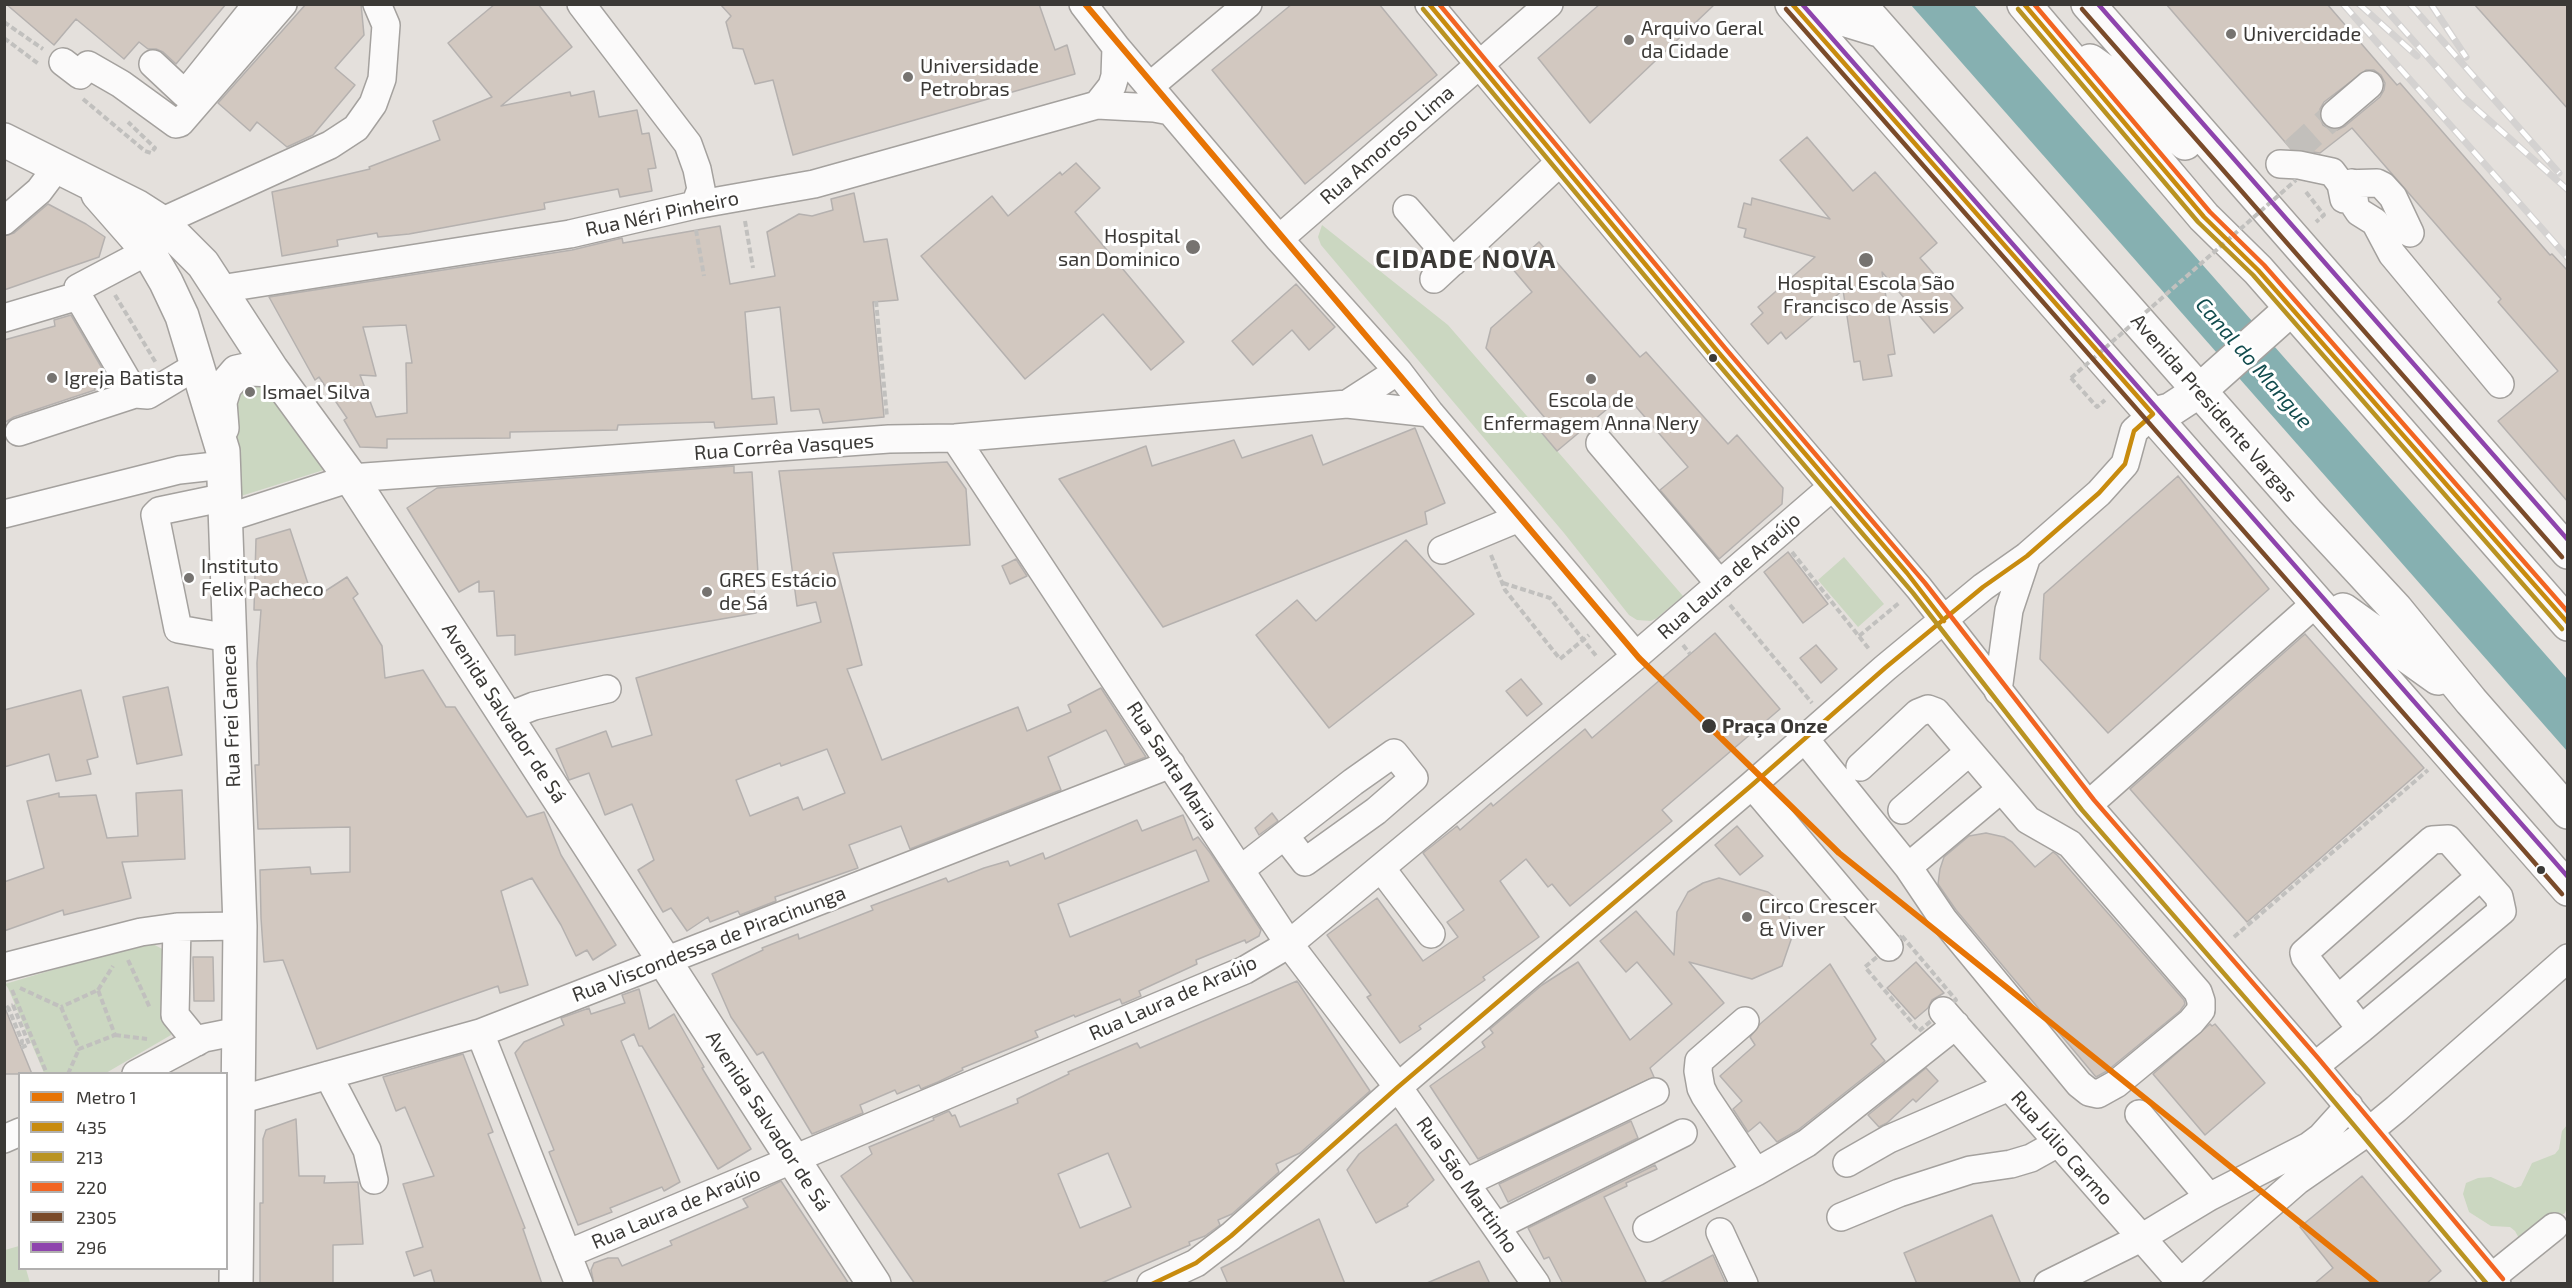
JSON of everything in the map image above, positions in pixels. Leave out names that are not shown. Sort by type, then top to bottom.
[{"type":"main road","points":[[1793,4],[1882,31]]},
{"type":"main road","points":[[1793,4],[2568,889]]},
{"type":"main road","name":"Avenida Presidente Vargas","points":[[1859,4],[2307,513],[2396,609],[2471,701],[2568,812]]},
{"type":"main road","points":[[2088,4],[2568,552]]},
{"type":"main road","points":[[2032,14],[2118,81],[2207,163],[2255,197]]},
{"type":"main road","points":[[2032,14],[2204,217],[2258,270],[2279,319],[2568,624]]},
{"type":"main road","name":"Avenida Salvador de Sá","points":[[4,140],[136,206],[161,222],[203,264],[272,370],[351,478],[874,1284]]},
{"type":"main road","name":"Rua Frei Caneca","points":[[90,184],[148,251],[182,316],[223,458],[240,926],[236,1284]]},
{"type":"main road","points":[[2153,414],[2170,410],[2199,391],[2279,319]]},
{"type":"main road","points":[[223,458],[220,402],[225,386],[237,372],[251,369],[272,370]]},
{"type":"main road","points":[[2277,555],[2355,620],[2471,701]]},
{"type":"street","points":[[153,64],[185,94],[257,4]]},
{"type":"street","points":[[80,77],[88,65],[121,84],[176,124],[180,123],[283,4]]},
{"type":"street","points":[[161,222],[330,145],[356,128],[374,104],[382,79],[386,25],[377,4]]},
{"type":"street","points":[[581,4],[687,144],[697,169],[701,189],[695,205]]},
{"type":"street","points":[[1083,4],[1170,111],[1279,239],[1398,371],[1430,413],[1636,656]]},
{"type":"street","points":[[1150,86],[1248,4]]},
{"type":"street","points":[[1429,4],[1919,588],[2088,805],[2349,1106],[2494,1280],[2555,1229]]},
{"type":"street","name":"Rua Amoroso Lima","points":[[1279,239],[1549,4]]},
{"type":"street","points":[[1097,105],[1112,86],[1115,76],[1116,47]]},
{"type":"street","points":[[2336,114],[2369,85]]},
{"type":"street","name":"Rua Néri Pinheiro","points":[[220,289],[570,234],[695,205],[814,184],[1097,105],[1170,111]]},
{"type":"street","points":[[1407,209],[1444,270],[1560,162]]},
{"type":"street","points":[[2255,197],[2290,165],[2332,172],[2340,196],[2374,222],[2392,254],[2500,384]]},
{"type":"street","points":[[4,220],[39,191],[57,167]]},
{"type":"street","points":[[2340,196],[2377,183],[2383,186],[2393,197],[2410,233]]},
{"type":"street","points":[[135,394],[117,349],[78,296],[78,288],[148,251]]},
{"type":"street","points":[[4,318],[78,296]]},
{"type":"street","points":[[20,432],[135,394],[148,395],[198,365]]},
{"type":"street","name":"Rua Corrêa Vasques","points":[[1347,404],[1398,371]]},
{"type":"street","name":"Rua Corrêa Vasques","points":[[229,638],[178,629],[155,515],[159,511],[226,508],[351,478],[889,439],[955,438],[1347,404],[1430,413]]},
{"type":"street","points":[[1151,1284],[1196,1263],[1231,1236],[1398,1087],[1752,785],[1885,668],[1983,587],[2027,556],[2099,492],[2125,464],[2134,431],[2153,414]]},
{"type":"street","name":"Rua Santa Maria","points":[[955,438],[1289,944],[1398,1087]]},
{"type":"street","points":[[1600,443],[1718,586]]},
{"type":"street","points":[[4,514],[223,458]]},
{"type":"street","name":"Rua Laura de Araújo","points":[[567,1254],[1245,969],[1289,944],[1636,656],[1832,487]]},
{"type":"street","points":[[1465,546],[1525,525]]},
{"type":"street","points":[[1998,691],[2009,610],[2027,556]]},
{"type":"street","points":[[2088,805],[2317,602]]},
{"type":"street","points":[[506,717],[534,706],[607,689]]},
{"type":"street","points":[[1804,738],[1908,867],[1943,919],[2079,1084],[2089,1092],[2098,1094],[2116,1084],[2191,1022],[2201,1010],[2198,992],[2070,844],[2040,829],[2028,820],[1936,712],[1928,709],[1918,713],[1860,767]]},
{"type":"street","points":[[1902,810],[1969,752]]},
{"type":"street","points":[[1240,870],[1394,753],[1414,778],[1376,811],[1305,862],[1285,836]]},
{"type":"street","name":"Rua Viscondessa de Piracinunga","points":[[239,1100],[480,1033],[1171,764]]},
{"type":"street","points":[[1353,782],[1376,811]]},
{"type":"street","points":[[1752,785],[1889,947]]},
{"type":"street","points":[[1908,867],[2001,789]]},
{"type":"street","points":[[2314,1066],[2361,1029],[2502,911],[2499,897],[2448,839],[2432,840],[2304,952],[2305,957],[2361,1029]]},
{"type":"street","points":[[1381,868],[1431,934]]},
{"type":"street","points":[[2338,999],[2480,877]]},
{"type":"street","points":[[4,967],[120,943],[177,927],[240,926]]},
{"type":"street","points":[[177,927],[175,1015],[197,1042]]},
{"type":"street","points":[[2182,1283],[2297,1181],[2369,1131],[2568,958]]},
{"type":"street","points":[[1647,1228],[1807,1143],[1950,1018]]},
{"type":"street","name":"Rua Júlio Carmo","points":[[1950,1018],[2182,1283]]},
{"type":"street","points":[[1745,1021],[1700,1061],[1698,1071],[1705,1096],[1756,1172]]},
{"type":"street","points":[[480,1033],[579,1284]]},
{"type":"street","points":[[140,1072],[197,1042],[218,1035],[239,1034]]},
{"type":"street","points":[[328,1075],[367,1150],[374,1180]]},
{"type":"street","name":"Rua São Martinho","points":[[1398,1087],[1467,1182],[1536,1284]]},
{"type":"street","points":[[1847,1163],[1889,1139],[2009,1087]]},
{"type":"street","points":[[1467,1182],[1654,1092]]},
{"type":"street","points":[[2048,1284],[2141,1238],[2209,1197],[2309,1146],[2321,1137],[2349,1106]]},
{"type":"street","points":[[2139,1114],[2209,1197]]},
{"type":"street","points":[[4,1139],[18,1133]]},
{"type":"street","points":[[1497,1226],[1683,1133]]},
{"type":"street","points":[[1841,1217],[1951,1176],[2031,1158],[2058,1143]]},
{"type":"street","points":[[1720,1232],[1743,1284]]},
{"type":"path","points":[[4,22],[80,77]]},
{"type":"path","points":[[2097,407],[2071,378],[2290,165],[2340,196]]},
{"type":"path","points":[[740,197],[753,268]]},
{"type":"path","points":[[695,205],[704,276]]},
{"type":"path","points":[[102,274],[168,383]]},
{"type":"path","points":[[876,301],[889,439]]},
{"type":"path","points":[[1778,535],[1885,668]]},
{"type":"path","points":[[1465,546],[1502,582],[1505,590],[1560,659],[1605,621]]},
{"type":"path","points":[[1502,582],[1550,598],[1612,676]]},
{"type":"path","points":[[1718,586],[1826,719]]},
{"type":"path","points":[[1859,636],[1919,588]]},
{"type":"path","points":[[2217,952],[2449,752]]},
{"type":"path","points":[[1902,936],[1956,1000],[1950,1018],[1919,1031],[1865,968],[1902,936]]},
{"type":"path","points":[[61,1006],[98,990],[120,943]]},
{"type":"path","points":[[120,943],[151,1010]]},
{"type":"path","points":[[46,1072],[25,1028],[13,1005],[8,1007],[22,1041],[21,1048],[29,1044],[25,1028],[8,983],[61,1006],[79,1049]]},
{"type":"path","points":[[98,990],[115,1035]]},
{"type":"path","points":[[69,1072],[79,1049],[115,1035],[165,1040],[170,1055]]},
{"type":"green space","points":[[1322,225],[1448,325],[1683,596],[1651,621],[1637,620],[1629,615],[1564,533],[1321,245],[1318,237]]},
{"type":"green space","points":[[263,379],[327,469],[241,496],[232,396],[236,382]]},
{"type":"green space","points":[[1844,557],[1884,604],[1858,627],[1818,580]]},
{"type":"green space","points":[[153,944],[166,951],[171,967],[171,1035],[108,1072],[44,1072],[5,984],[123,949]]},
{"type":"green space","points":[[2567,1125],[2567,1207],[2565,1213],[2521,1242],[2510,1227],[2491,1226],[2469,1212],[2463,1194],[2466,1183],[2478,1178],[2491,1177],[2515,1188],[2521,1186],[2532,1163],[2555,1154],[2559,1149],[2562,1131]]},
{"type":"green space","points":[[18,1246],[18,1270],[26,1270],[30,1283],[5,1283],[5,1250]]},
{"type":"water","name":"Canal do Mangue","points":[[1911,5],[1974,5],[2567,679],[2567,751]]},
{"type":"building","points":[[6,4],[226,4],[176,64],[163,52],[148,49],[139,42],[124,59],[76,19],[54,45]]},
{"type":"building","points":[[306,4],[361,4],[364,35],[335,68],[355,85],[313,135],[287,147],[257,122],[250,131],[218,103]]},
{"type":"building","points":[[495,4],[538,4],[572,47],[501,106],[570,92],[571,96],[594,91],[599,117],[637,110],[642,134],[649,133],[656,168],[648,169],[652,191],[620,197],[618,189],[544,203],[545,209],[409,234],[378,237],[377,233],[337,240],[338,246],[282,256],[272,192],[370,169],[369,167],[440,140],[433,121],[492,97],[448,43]]},
{"type":"building","name":"Universidade Petrobras","points":[[720,4],[1039,4],[1055,50],[1067,45],[1075,74],[793,155],[773,80],[755,84],[743,49],[733,48],[726,22],[731,16]]},
{"type":"building","points":[[1292,4],[1379,4],[1437,75],[1305,184],[1212,70]]},
{"type":"building","points":[[1600,4],[1715,4],[1590,123],[1538,58]]},
{"type":"building","points":[[2166,4],[2327,4],[2397,85],[2400,83],[2550,255],[2552,254],[2568,271],[2568,502],[2498,421],[2558,371],[2498,302],[2501,299],[2352,128],[2320,153],[2291,149]],"holes":[[[2366,70],[2374,70],[2381,75],[2385,83],[2380,97],[2337,130],[2323,125],[2319,116],[2324,102]]]},
{"type":"building","points":[[2474,4],[2568,4],[2568,109]]},
{"type":"building","name":"Hospital Escola São Francisco de Assis","points":[[1807,137],[1853,191],[1875,172],[1937,243],[1920,258],[1963,308],[1934,333],[1882,272],[1895,354],[1888,355],[1892,376],[1863,380],[1860,361],[1854,362],[1843,290],[1786,339],[1781,332],[1768,344],[1751,324],[1763,313],[1758,307],[1815,257],[1744,237],[1746,229],[1738,227],[1744,203],[1751,205],[1752,198],[1830,219],[1780,160]]},
{"type":"building","points":[[1076,163],[1100,188],[1075,212],[1184,342],[1151,370],[1103,314],[1025,379],[921,256],[992,196],[1008,216],[1060,172],[1062,175]]},
{"type":"building","points":[[854,193],[864,242],[887,239],[898,300],[873,302],[884,417],[823,423],[819,409],[791,411],[780,307],[745,312],[752,399],[774,397],[777,424],[715,428],[714,422],[618,425],[617,430],[510,432],[510,438],[387,439],[387,448],[360,447],[344,420],[347,418],[319,377],[315,380],[269,297],[572,250],[622,238],[623,243],[720,226],[730,284],[775,276],[767,232],[799,214],[812,216],[833,210],[831,199]],"holes":[[[406,325],[412,363],[406,363],[407,413],[376,417],[360,375],[376,376],[363,327]]]},
{"type":"building","points":[[48,204],[105,237],[99,257],[4,290],[4,236],[14,233]]},
{"type":"building","points":[[1539,242],[1640,357],[1646,352],[1728,444],[1737,435],[1783,488],[1782,504],[1719,559],[1660,490],[1688,467],[1625,394],[1557,451],[1541,432],[1550,424],[1486,348],[1491,328],[1532,292],[1511,267]]},
{"type":"building","points":[[1296,284],[1335,327],[1309,350],[1292,330],[1253,365],[1232,341]]},
{"type":"building","name":"Igreja Batista","points":[[71,315],[106,375],[94,382],[95,390],[14,417],[4,423],[4,340],[55,326],[54,320]]},
{"type":"building","points":[[1415,428],[1445,503],[1425,512],[1427,524],[1163,627],[1059,479],[1146,446],[1152,466],[1234,440],[1242,458],[1312,435],[1323,465]]},
{"type":"building","points":[[947,462],[966,489],[970,545],[833,553],[862,665],[847,669],[882,760],[1018,707],[1027,731],[1071,712],[1068,705],[1101,688],[1146,757],[1125,765],[1106,730],[1048,757],[1061,790],[910,849],[901,826],[849,845],[858,868],[775,897],[776,901],[740,915],[738,911],[710,922],[708,917],[687,931],[671,908],[663,912],[638,870],[654,860],[632,804],[605,815],[589,773],[569,780],[556,749],[606,731],[612,747],[652,735],[636,678],[821,622],[816,602],[797,606],[779,471]],"holes":[[[827,749],[845,793],[803,810],[798,797],[750,816],[736,780],[780,763],[781,766]]]},
{"type":"building","points":[[734,466],[734,473],[752,472],[758,574],[753,575],[756,613],[515,655],[515,635],[497,636],[494,591],[479,592],[479,581],[459,592],[407,508],[437,488]]},
{"type":"building","points":[[2178,476],[2269,589],[2108,733],[2040,659],[2044,594]]},
{"type":"building","points":[[290,529],[313,599],[347,577],[358,594],[353,598],[382,646],[385,678],[423,670],[446,707],[455,707],[527,817],[544,812],[561,855],[616,945],[593,960],[587,950],[576,956],[561,925],[532,878],[501,891],[528,985],[500,993],[498,986],[317,1049],[283,960],[264,962],[261,918],[260,870],[310,867],[311,874],[350,872],[350,827],[258,829],[255,765],[259,765],[257,663],[261,610],[254,610],[256,539]]},
{"type":"building","points":[[1406,540],[1474,614],[1329,728],[1256,635],[1297,600],[1316,621]]},
{"type":"building","points":[[1788,552],[1828,604],[1803,623],[1764,572]]},
{"type":"building","points":[[1016,559],[1027,576],[1010,584],[1002,566]]},
{"type":"building","points":[[1715,633],[1780,709],[1662,810],[1672,821],[1570,906],[1552,884],[1548,887],[1526,859],[1500,881],[1539,937],[1483,977],[1485,980],[1419,1026],[1421,1029],[1400,1043],[1367,997],[1371,995],[1327,935],[1377,898],[1423,961],[1458,937],[1447,922],[1464,910],[1423,853],[1457,826],[1460,830],[1491,803],[1493,806],[1585,729],[1592,738]]},
{"type":"building","points":[[2305,634],[2424,768],[2247,922],[2130,789]]},
{"type":"building","points":[[1816,645],[1837,669],[1821,683],[1800,658]]},
{"type":"building","points":[[1521,679],[1542,704],[1527,716],[1506,691]]},
{"type":"building","points":[[168,687],[182,755],[137,764],[123,697]]},
{"type":"building","points":[[81,690],[98,757],[87,760],[91,774],[56,781],[49,754],[4,767],[4,710]]},
{"type":"building","points":[[182,790],[185,859],[122,862],[131,898],[64,915],[63,910],[4,931],[4,882],[44,868],[27,801],[59,793],[59,797],[96,795],[107,838],[138,836],[136,793]]},
{"type":"building","points":[[1272,813],[1278,821],[1259,835],[1255,828]]},
{"type":"building","points":[[1183,815],[1193,840],[1198,837],[1211,854],[1261,930],[1259,936],[1246,943],[1245,940],[1196,960],[1197,964],[1139,991],[1141,996],[1122,1004],[1120,999],[1035,1031],[1038,1037],[962,1068],[963,1070],[938,1082],[921,1089],[919,1085],[897,1094],[895,1090],[860,1105],[863,1113],[812,1134],[763,1052],[757,1055],[731,1017],[712,974],[763,950],[762,948],[798,934],[799,939],[873,910],[871,906],[946,878],[948,882],[984,868],[1008,861],[1010,866],[1043,853],[1045,859],[1137,820],[1142,831]],"holes":[[[1196,850],[1209,881],[1070,937],[1058,904]]]},
{"type":"building","points":[[1737,826],[1763,856],[1740,875],[1715,845]]},
{"type":"building","points":[[1986,833],[2004,837],[2012,842],[2035,867],[2053,852],[2057,855],[2184,1000],[2185,1004],[2180,1011],[2107,1071],[2096,1077],[1956,910],[1938,884],[1944,857],[1969,836]]},
{"type":"building","points":[[1719,878],[1768,892],[1785,905],[1794,931],[1782,966],[1752,979],[1689,962],[1724,1003],[1650,1068],[1654,1077],[1478,1159],[1430,1086],[1485,1047],[1482,1042],[1493,1033],[1490,1029],[1542,985],[1578,962],[1630,1040],[1672,1004],[1637,962],[1626,972],[1600,941],[1636,911],[1674,955],[1677,912],[1688,892],[1703,883]]},
{"type":"building","points":[[193,957],[213,957],[214,1001],[194,1001]]},
{"type":"building","points":[[1916,962],[1944,993],[1932,1000],[1928,1008],[1915,1019],[1887,988]]},
{"type":"building","points":[[1830,964],[1876,1039],[1871,1044],[1885,1061],[1798,1130],[1777,1142],[1760,1122],[1748,1132],[1733,1109],[1742,1101],[1720,1076],[1755,1045],[1750,1037],[1760,1024]]},
{"type":"building","points":[[1297,981],[1370,1091],[1300,1153],[1276,1164],[1279,1172],[1232,1214],[1218,1220],[1220,1225],[1205,1236],[1189,1242],[1190,1245],[1099,1284],[915,1284],[841,1176],[872,1154],[869,1147],[934,1120],[933,1118],[949,1111],[952,1116],[955,1115],[960,1127],[1018,1103],[1017,1099],[1069,1074],[1068,1072],[1137,1043],[1140,1048]],"holes":[[[1108,1153],[1131,1207],[1080,1228],[1058,1174]]]},
{"type":"building","points":[[639,989],[649,1029],[674,1014],[704,1067],[702,1068],[751,1149],[718,1169],[642,1046],[639,1046],[634,1034],[621,1041],[680,1182],[664,1191],[662,1187],[610,1208],[612,1212],[578,1225],[549,1152],[554,1150],[515,1053],[524,1042],[564,1025],[561,1018],[589,1008],[591,1014],[625,1003],[622,995]]},
{"type":"building","points":[[4,1008],[5,1008],[31,1072],[4,1074]]},
{"type":"building","points":[[2210,1024],[2212,1026],[2215,1024],[2265,1083],[2205,1135],[2153,1074]]},
{"type":"building","points":[[463,1054],[493,1132],[488,1134],[525,1228],[523,1229],[542,1284],[435,1284],[431,1270],[414,1276],[406,1252],[423,1247],[403,1184],[434,1176],[405,1107],[396,1111],[383,1077]]},
{"type":"building","points":[[1926,1068],[1938,1081],[1916,1102],[1913,1099],[1887,1123],[1879,1127],[1868,1115]]},
{"type":"building","points":[[296,1119],[299,1176],[325,1176],[324,1183],[358,1182],[363,1244],[333,1245],[333,1284],[260,1284],[263,1139],[266,1130]]},
{"type":"building","points":[[1631,1121],[1638,1138],[1508,1202],[1499,1184]]},
{"type":"building","points":[[1396,1124],[1434,1180],[1407,1204],[1408,1206],[1376,1223],[1347,1170],[1359,1154]]},
{"type":"building","points":[[1655,1165],[1657,1169],[1626,1183],[1627,1186],[1604,1197],[1647,1284],[1563,1284],[1549,1257],[1544,1259],[1528,1228]]},
{"type":"building","points":[[2362,1176],[2441,1271],[2426,1284],[2314,1284],[2333,1268],[2300,1227]]},
{"type":"building","points":[[781,1181],[849,1284],[594,1284],[591,1270],[594,1263],[608,1258],[618,1258],[622,1266],[672,1245],[670,1241],[748,1207],[743,1199]]},
{"type":"building","points":[[1992,1215],[2021,1284],[1917,1284],[1904,1253]]},
{"type":"building","points":[[1319,1219],[1345,1284],[1228,1284],[1221,1268]]},
{"type":"building","points":[[1713,1255],[1726,1284],[1658,1284]]},
{"type":"building","points":[[1479,1261],[1490,1284],[1427,1284],[1427,1283]]},
{"type":"tunnel","points":[[2293,152],[2335,114]]},
{"type":"railway","points":[[2343,4],[2568,258]]},
{"type":"railway","points":[[2359,4],[2417,56]]},
{"type":"railway","points":[[2381,4],[2464,98],[2568,190]]},
{"type":"railway","points":[[2410,4],[2559,173]]},
{"type":"railway","points":[[2431,4],[2466,57]]},
{"type":"metro line","name":"1","points":[[1085,4],[1639,658],[1839,853],[2377,1284]]},
{"type":"transit line","name":"435","points":[[1429,4],[1719,353],[1907,573],[1944,621]]},
{"type":"transit line","name":"220","points":[[1439,4],[1725,348],[1925,583],[2094,800],[2318,1058],[2503,1279]]},
{"type":"transit line","name":"435","points":[[1152,1284],[1196,1263],[1231,1236],[1398,1087],[1752,785],[1885,668],[1983,587],[2027,556],[2099,493],[2125,464],[2134,431],[2153,414],[1792,4]]},
{"type":"transit line","name":"296","points":[[1802,4],[2568,877]]},
{"type":"transit line","name":"435","points":[[2024,4],[2204,217],[2258,270],[2568,623]]},
{"type":"transit line","name":"220","points":[[2034,4],[2210,212],[2264,265],[2568,612]]},
{"type":"transit line","name":"296","points":[[2098,4],[2568,540]]},
{"type":"transit line","name":"213","points":[[1423,9],[1713,358],[1913,593],[2082,810],[2306,1068],[2487,1284]]},
{"type":"transit line","name":"2305","points":[[1786,9],[2562,894]]},
{"type":"transit line","name":"213","points":[[2018,9],[2198,222],[2253,275],[2562,629]]},
{"type":"transit line","name":"2305","points":[[2082,9],[2562,557]]},
{"type":"place","name":"Univercidade","points":[[2231,34]]},
{"type":"place","name":"Arquivo Geral da Cidade","points":[[1629,40]]},
{"type":"place","name":"Universidade Petrobras","points":[[908,77]]},
{"type":"place","name":"Hospital san Dominico","points":[[1193,247]]},
{"type":"place","name":"Hospital Escola São Francisco de Assis","points":[[1866,260]]},
{"type":"place","name":"Igreja Batista","points":[[52,378]]},
{"type":"place","name":"Escola de Enfermagem Anna Nery","points":[[1591,379]]},
{"type":"place","name":"Ismael Silva","points":[[250,392]]},
{"type":"place","name":"Instituto Felix Pacheco","points":[[189,578]]},
{"type":"place","name":"GRES Estácio de Sá","points":[[707,592]]},
{"type":"place","name":"Praça Onze","points":[[1709,726]]},
{"type":"place","name":"Circo Crescer & Viver","points":[[1747,917]]},
{"type":"district","name":"CIDADE NOVA","points":[[1466,259]]}]
